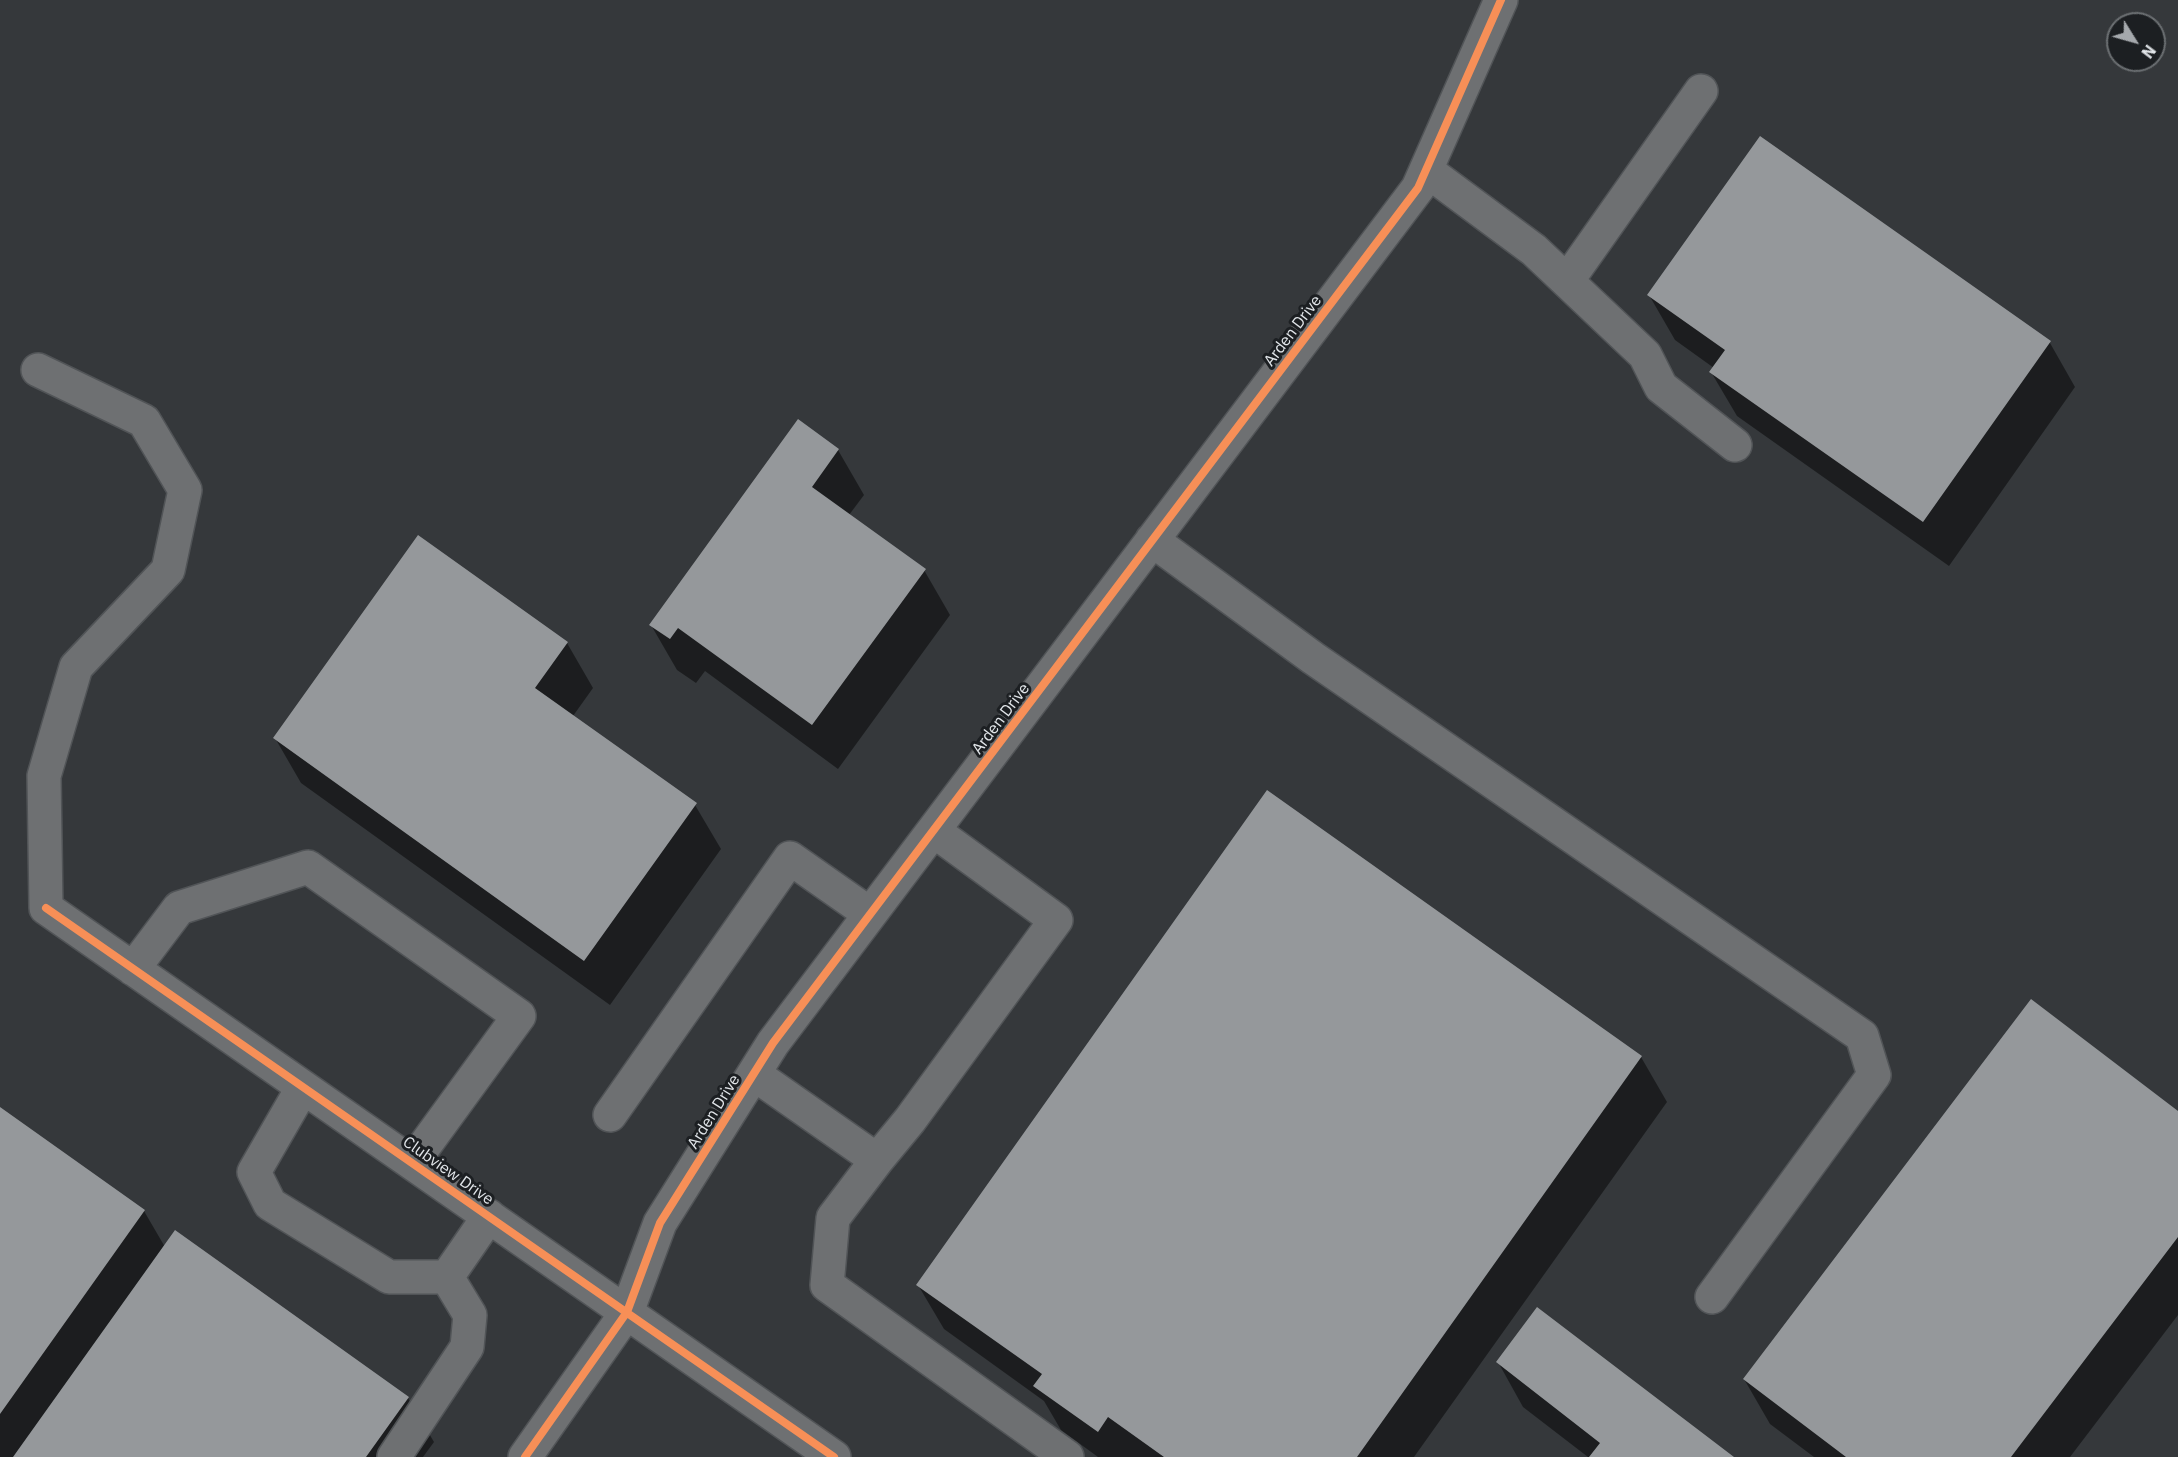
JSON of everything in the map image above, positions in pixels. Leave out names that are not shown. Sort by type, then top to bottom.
[{"type":"street","name":"Arden Drive","points":[[525,1457],[627,1312],[660,1224],[773,1043],[1411,197],[1426,170],[1501,0]]},
{"type":"street","points":[[1567,281],[1701,91]]},
{"type":"street","points":[[1426,170],[1534,250],[1645,355],[1661,387],[1735,445]]},
{"type":"street","name":"Clubview Drive","points":[[38,370],[144,421],[185,490],[168,570],[76,667],[44,776],[46,908],[834,1457]]},
{"type":"street","points":[[1152,540],[1313,658],[1862,1036],[1874,1075],[1712,1297]]},
{"type":"street","points":[[934,831],[1056,920],[910,1120],[833,1218],[827,1285],[1067,1457]]},
{"type":"street","points":[[610,1115],[790,858],[870,914]]},
{"type":"street","points":[[134,969],[179,908],[308,867],[519,1016],[412,1163]]},
{"type":"street","points":[[754,1074],[877,1160]]},
{"type":"street","points":[[303,1087],[254,1172],[270,1204],[389,1277],[447,1277]]},
{"type":"street","points":[[447,1277],[489,1216]]},
{"type":"street","points":[[394,1457],[467,1347],[470,1316],[447,1277]]},
{"type":"building","points":[[1760,136],[2051,341],[1923,522],[1709,372],[1725,350],[1647,295]]},
{"type":"building","points":[[798,419],[839,449],[812,487],[926,569],[812,725],[678,628],[670,639],[649,625]]},
{"type":"building","points":[[418,535],[568,642],[535,688],[697,803],[584,961],[273,738]]},
{"type":"building","points":[[1267,790],[1642,1056],[1357,1457],[1164,1457],[1108,1417],[1098,1432],[1033,1386],[1042,1374],[916,1285]]},
{"type":"building","points":[[2031,999],[2178,1111],[2178,1237],[2011,1457],[1846,1457],[1743,1379]]},
{"type":"building","points":[[0,1107],[145,1210],[0,1414]]},
{"type":"building","points":[[175,1230],[409,1397],[366,1457],[13,1457]]},
{"type":"building","points":[[1537,1307],[1734,1457],[1589,1457],[1600,1443],[1496,1362]]},
{"type":"cycle path","points":[[525,1457],[627,1312],[660,1223],[773,1043],[1418,188],[1501,0]]},
{"type":"cycle path","points":[[46,908],[834,1457]]}]
